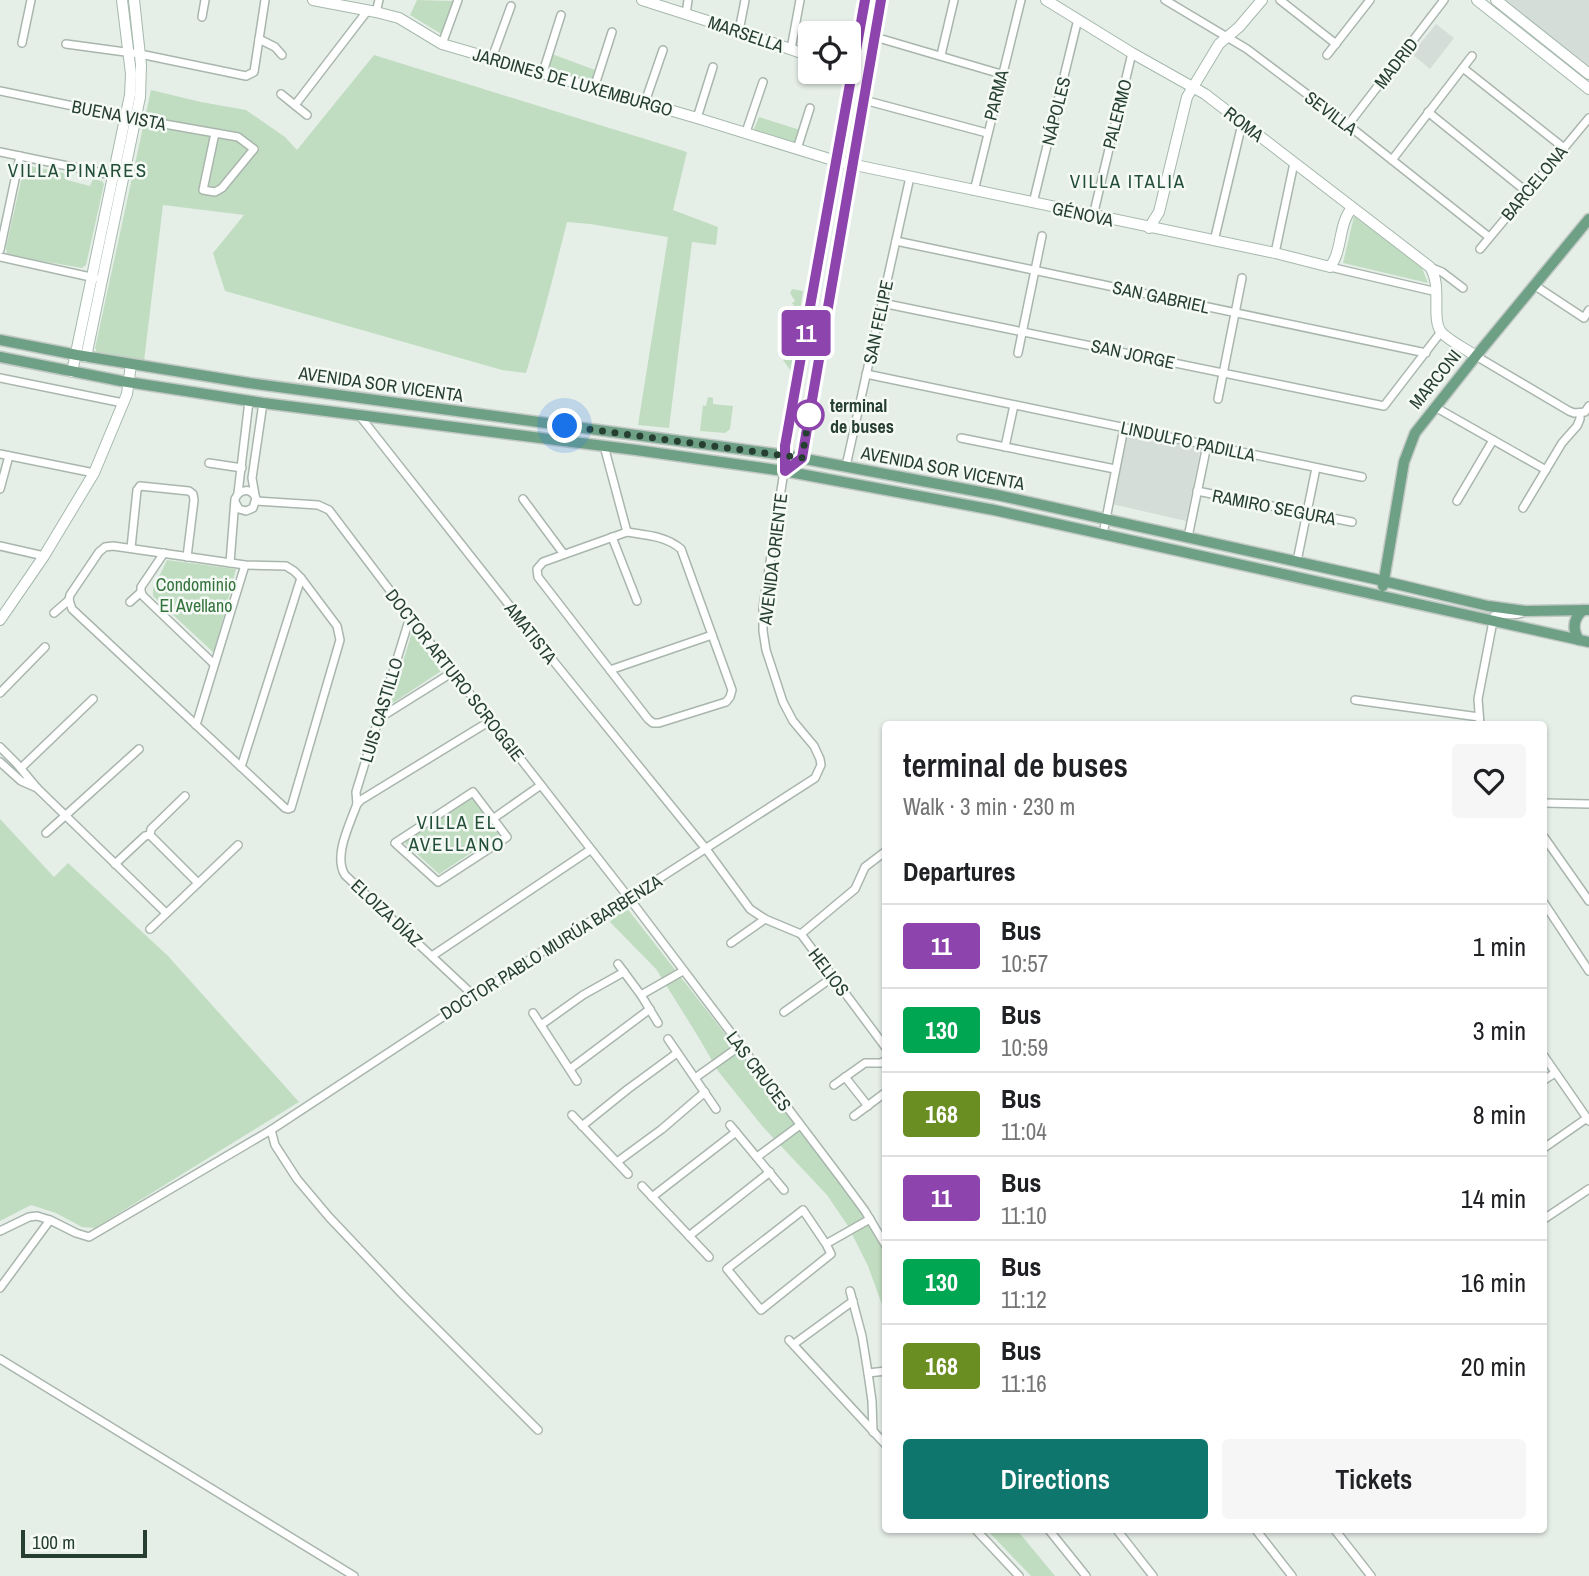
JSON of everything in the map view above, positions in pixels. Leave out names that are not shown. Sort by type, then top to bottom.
[{"type":"main road","name":"MARCONI","points":[[1382,596],[1407,452],[1415,433],[1589,219]]},
{"type":"main road","name":"AVENIDA SOR VICENTA","points":[[0,340],[81,356],[272,386],[802,458],[976,491],[1488,606],[1525,611],[1586,610]]},
{"type":"main road","points":[[72,372],[79,367],[81,356]]},
{"type":"main road","name":"AVENIDA SOR VICENTA","points":[[0,357],[72,372],[249,401],[785,471],[994,510],[1584,641]]},
{"type":"main road","points":[[249,401],[256,393],[272,386]]},
{"type":"main road","points":[[393,419],[401,412],[417,407]]},
{"type":"main road","points":[[619,448],[628,442],[632,435]]},
{"type":"main road","points":[[1559,635],[1567,626],[1568,618],[1564,610]]},
{"type":"main road","points":[[1584,641],[1575,631],[1575,621],[1586,610]]},
{"type":"street","points":[[22,43],[31,0]]},
{"type":"street","points":[[81,356],[118,177],[131,84],[122,0]]},
{"type":"street","points":[[118,177],[136,119],[141,86],[134,0]]},
{"type":"street","points":[[202,17],[205,0]]},
{"type":"street","points":[[66,44],[140,54],[246,76],[254,72],[265,0]]},
{"type":"street","name":"JARDINES DE LUXEMBURGO","points":[[313,0],[399,18],[442,44],[697,117],[836,161]]},
{"type":"street","points":[[295,105],[379,0]]},
{"type":"street","points":[[442,44],[458,0]]},
{"type":"street","name":"MARSELLA","points":[[642,0],[798,52]]},
{"type":"street","points":[[686,14],[688,0]]},
{"type":"street","points":[[739,31],[745,0]]},
{"type":"street","points":[[791,49],[800,0]]},
{"type":"street","name":"AVENIDA ORIENTE","points":[[861,21],[865,0]]},
{"type":"street","points":[[802,458],[881,0]]},
{"type":"street","points":[[941,55],[954,0]]},
{"type":"street","name":"PARMA","points":[[974,191],[1021,0]]},
{"type":"street","name":"ROMA","points":[[1046,0],[1211,99],[1430,267],[1442,272],[1463,288]]},
{"type":"street","name":"SEVILLA","points":[[1165,0],[1247,49],[1489,237]]},
{"type":"street","points":[[1149,228],[1159,212],[1187,97],[1219,44],[1239,27],[1262,0]]},
{"type":"street","points":[[1280,0],[1336,44]]},
{"type":"street","points":[[1328,55],[1370,0]]},
{"type":"street","name":"MADRID","points":[[1348,125],[1444,0]]},
{"type":"street","points":[[1477,0],[1589,89]]},
{"type":"street","points":[[1496,0],[1589,74]]},
{"type":"street","points":[[492,58],[511,6]]},
{"type":"street","points":[[543,72],[561,15]]},
{"type":"street","name":"NÁPOLES","points":[[1033,203],[1078,19]]},
{"type":"street","points":[[594,88],[612,32]]},
{"type":"street","points":[[875,37],[1002,74]]},
{"type":"street","points":[[259,39],[282,54]]},
{"type":"street","points":[[645,102],[663,50]]},
{"type":"street","name":"PALERMO","points":[[1093,216],[1132,53]]},
{"type":"street","points":[[1392,160],[1472,56]]},
{"type":"street","points":[[697,117],[713,67]]},
{"type":"street","points":[[1463,68],[1564,148]]},
{"type":"street","points":[[861,76],[868,78]]},
{"type":"street","points":[[746,132],[763,82]]},
{"type":"street","name":"AVENIDA ORIENTE","points":[[820,759],[814,746],[798,729],[783,702],[764,640],[763,608],[785,471],[784,455],[848,84]]},
{"type":"street","name":"BUENA VISTA","points":[[0,91],[238,137],[254,149],[222,188],[215,192],[203,190],[215,133]]},
{"type":"street","points":[[281,94],[307,115]]},
{"type":"street","points":[[864,100],[987,133]]},
{"type":"street","points":[[797,149],[810,108]]},
{"type":"street","points":[[1428,112],[1527,192]]},
{"type":"street","name":"BARCELONA","points":[[1480,249],[1589,118]]},
{"type":"street","points":[[1214,241],[1242,124]]},
{"type":"street","points":[[0,152],[118,177]]},
{"type":"street","points":[[0,250],[20,156]]},
{"type":"street","name":"GÉNOVA","points":[[836,161],[1149,228],[1333,262],[1437,292]]},
{"type":"street","points":[[1275,253],[1294,163]]},
{"type":"street","name":"SAN FELIPE","points":[[846,466],[910,177]]},
{"type":"street","points":[[1333,262],[1347,215],[1352,208]]},
{"type":"street","points":[[1018,353],[1042,236]]},
{"type":"street","name":"SAN GABRIEL","points":[[896,242],[1426,353]]},
{"type":"street","points":[[0,257],[97,278]]},
{"type":"street","points":[[1430,267],[1436,278],[1437,321],[1441,332],[1569,411],[1585,412],[1589,406]]},
{"type":"street","points":[[1218,399],[1242,278]]},
{"type":"street","points":[[815,282],[828,285],[831,292]]},
{"type":"street","points":[[1534,285],[1587,316]]},
{"type":"street","name":"SAN JORGE","points":[[882,303],[1384,406],[1426,353]]},
{"type":"street","points":[[1426,353],[1441,332]]},
{"type":"street","points":[[0,620],[44,556],[94,474],[123,403],[131,364]]},
{"type":"street","name":"LINDULFO PADILLA","points":[[866,374],[1362,477]]},
{"type":"street","points":[[0,378],[123,403]]},
{"type":"street","points":[[796,388],[814,389]]},
{"type":"street","points":[[230,563],[232,526],[249,401]]},
{"type":"street","points":[[232,526],[246,511],[253,508],[253,478],[264,403]]},
{"type":"street","points":[[1005,447],[1014,405]]},
{"type":"street","points":[[1435,407],[1546,470]]},
{"type":"street","points":[[1523,508],[1562,443],[1577,426],[1580,413]]},
{"type":"street","name":"AMATISTA","points":[[359,415],[706,849]]},
{"type":"street","points":[[1103,534],[1124,428]]},
{"type":"street","points":[[961,438],[1115,469]]},
{"type":"street","points":[[1457,501],[1493,440]]},
{"type":"street","points":[[1188,537],[1207,445]]},
{"type":"street","points":[[604,446],[627,532]]},
{"type":"street","points":[[0,454],[94,474]]},
{"type":"street","points":[[0,489],[9,456]]},
{"type":"street","name":"AVENIDA ORIENTE","points":[[785,471],[802,458]]},
{"type":"street","points":[[209,463],[242,468]]},
{"type":"street","points":[[1297,561],[1316,468]]},
{"type":"street","points":[[131,548],[137,490],[140,486],[189,491],[194,500],[187,556]]},
{"type":"street","name":"DOCTOR ARTURO SCROGGIE","points":[[238,493],[245,490],[255,498],[327,508],[629,898]]},
{"type":"street","name":"RAMIRO SEGURA","points":[[1196,491],[1352,522]]},
{"type":"street","points":[[523,499],[564,553]]},
{"type":"street","points":[[235,502],[239,509],[246,511]]},
{"type":"street","points":[[627,532],[660,537],[673,542],[681,549],[732,690],[726,702],[653,723],[538,577],[540,564],[612,537],[627,532]]},
{"type":"street","points":[[612,537],[637,601]]},
{"type":"street","points":[[0,546],[44,556]]},
{"type":"street","points":[[113,546],[230,563],[286,566],[301,578],[339,631],[340,640],[291,808],[288,810],[72,609],[69,600],[99,552],[113,546]]},
{"type":"street","points":[[164,553],[141,587],[141,592],[214,664]]},
{"type":"street","points":[[196,725],[245,565]]},
{"type":"street","points":[[241,768],[301,578]]},
{"type":"street","points":[[130,602],[141,592]]},
{"type":"street","points":[[54,613],[69,600]]},
{"type":"street","points":[[1355,700],[1479,721],[1479,692],[1493,621],[1496,615],[1516,615],[1525,611]]},
{"type":"street","name":"LUIS CASTILLO","points":[[357,804],[356,792],[410,617]]},
{"type":"street","points":[[610,670],[712,635]]},
{"type":"street","points":[[0,693],[45,647]]},
{"type":"street","points":[[378,719],[453,672]]},
{"type":"street","points":[[21,768],[93,699]]},
{"type":"street","points":[[357,804],[491,721]]},
{"type":"street","points":[[0,747],[37,788],[166,913]]},
{"type":"street","points":[[46,833],[139,749]]},
{"type":"street","name":"DOCTOR PABLO MURÚA BARBENZA","points":[[50,1220],[89,1237],[271,1130],[552,945],[815,778],[821,765],[820,759]]},
{"type":"street","points":[[0,762],[21,781],[37,788]]},
{"type":"street","points":[[494,818],[541,785]]},
{"type":"street","points":[[473,792],[494,818],[507,837],[438,882],[395,843],[473,792]]},
{"type":"street","points":[[150,835],[151,829],[185,796]]},
{"type":"street","points":[[1547,803],[1589,804]]},
{"type":"street","name":"ELOIZA DÍAZ","points":[[357,804],[340,853],[341,867],[345,874],[474,996]]},
{"type":"street","points":[[115,864],[145,836],[150,835]]},
{"type":"street","points":[[150,835],[198,883]]},
{"type":"street","points":[[1547,841],[1589,901]]},
{"type":"street","points":[[150,929],[238,845]]},
{"type":"street","name":"HELIOS","points":[[706,849],[750,909],[765,919],[801,934],[882,1043]]},
{"type":"street","points":[[432,956],[590,850]]},
{"type":"street","points":[[801,934],[855,889],[865,867],[882,854]]},
{"type":"street","name":"LAS CRUCES","points":[[629,898],[853,1193],[882,1239]]},
{"type":"street","points":[[1547,908],[1589,971]]},
{"type":"street","points":[[731,943],[765,919]]},
{"type":"street","points":[[618,964],[658,1023]]},
{"type":"street","points":[[641,995],[683,971]]},
{"type":"street","points":[[541,1025],[624,972]]},
{"type":"street","points":[[784,1012],[833,977]]},
{"type":"street","points":[[569,1069],[650,1009]]},
{"type":"street","points":[[533,1013],[577,1081]]},
{"type":"street","points":[[668,1039],[716,1108]]},
{"type":"street","points":[[695,1078],[740,1046]]},
{"type":"street","points":[[582,1126],[677,1053]]},
{"type":"street","points":[[1547,1061],[1588,1120],[1547,1145]]},
{"type":"street","points":[[834,1085],[865,1063],[882,1062]]},
{"type":"street","points":[[1547,1078],[1555,1073]]},
{"type":"street","points":[[845,1077],[867,1105]]},
{"type":"street","points":[[617,1162],[662,1129],[705,1092]]},
{"type":"street","points":[[854,1116],[882,1095]]},
{"type":"street","points":[[572,1115],[628,1174]]},
{"type":"street","points":[[730,1125],[784,1190]]},
{"type":"street","points":[[757,1157],[800,1125]]},
{"type":"street","points":[[271,1130],[275,1145],[297,1179],[330,1217],[403,1295],[538,1430]]},
{"type":"street","points":[[652,1197],[736,1132]]},
{"type":"street","points":[[689,1236],[769,1172]]},
{"type":"street","points":[[642,1186],[709,1257]]},
{"type":"street","points":[[1547,1217],[1589,1189]]},
{"type":"street","points":[[803,1210],[825,1244],[831,1254],[761,1310],[727,1269],[803,1210]]},
{"type":"street","points":[[0,1231],[29,1217],[37,1216],[50,1220],[0,1288]]},
{"type":"street","points":[[825,1244],[870,1219]]},
{"type":"street","points":[[850,1291],[862,1336],[872,1401],[873,1432]]},
{"type":"street","points":[[853,1301],[792,1342],[882,1441]]},
{"type":"street","points":[[0,1359],[354,1576]]},
{"type":"street","points":[[868,1374],[882,1372]]},
{"type":"street","points":[[979,1533],[1019,1576]]},
{"type":"street","points":[[1051,1533],[1086,1576]]},
{"type":"street","points":[[1119,1533],[1151,1575]]},
{"type":"street","points":[[1258,1533],[1292,1576]]},
{"type":"street","points":[[1337,1533],[1367,1575]]},
{"type":"shaded area","points":[[1504,0],[1589,0],[1589,67],[1514,8]]},
{"type":"shaded area","points":[[1436,24],[1454,38],[1430,69],[1412,54]]},
{"type":"shaded area","points":[[1128,431],[1201,447],[1186,521],[1112,504]]},
{"type":"green space","points":[[417,0],[454,1],[443,35],[410,15]]},
{"type":"green space","points":[[552,54],[595,70],[591,84],[547,71]]},
{"type":"green space","points":[[374,55],[687,152],[673,210],[718,227],[716,245],[692,242],[669,428],[638,425],[668,237],[590,224],[567,222],[526,373],[502,370],[225,291],[213,253],[244,215],[163,205],[144,361],[97,352],[95,348],[151,90],[246,110],[285,137],[297,150]]},
{"type":"green space","points":[[759,117],[800,130],[795,145],[752,134]]},
{"type":"green space","points":[[30,166],[68,174],[67,180],[90,186],[93,179],[104,184],[86,265],[82,268],[7,255],[6,247],[24,168]]},
{"type":"green space","points":[[1354,216],[1422,268],[1428,283],[1343,263]]},
{"type":"green space","points":[[792,289],[803,291],[791,371],[783,360],[787,357],[784,353],[787,350],[785,346],[789,343],[787,339],[790,336],[787,332],[792,329],[791,318],[795,315],[793,311],[796,308],[792,303],[795,301],[790,293]]},
{"type":"green space","points":[[708,397],[713,398],[713,404],[733,406],[730,429],[725,433],[700,431],[703,405],[706,406]]},
{"type":"green space","name":"Condominio El Avellano","points":[[167,560],[236,569],[214,653],[153,596],[153,589]]},
{"type":"green space","points":[[412,632],[441,671],[390,705]]},
{"type":"green space","points":[[473,795],[501,833],[439,874],[402,840]]},
{"type":"green space","points":[[0,819],[54,877],[68,863],[168,956],[299,1102],[95,1228],[82,1227],[56,1213],[31,1205],[0,1221]]},
{"type":"green space","points":[[626,907],[840,1181],[882,1247],[882,1305],[868,1266],[848,1226],[827,1195],[763,1127],[718,1071],[656,969],[610,922]]},
{"type":"green space","points":[[990,1533],[1019,1533],[1055,1576],[1031,1576]]},
{"type":"bus line","name":"11","points":[[865,0],[785,446],[785,471],[802,458],[881,0]]},
{"type":"place","name":"terminal de buses","points":[[809,415]]},
{"type":"district","name":"VILLA PINARES","points":[[78,170]]},
{"type":"district","name":"VILLA ITALIA","points":[[1128,181]]},
{"type":"district","name":"VILLA EL AVELLANO","points":[[457,833]]},
{"type":"route","points":[[565,426],[802,458],[810,410],[809,415]]}]
